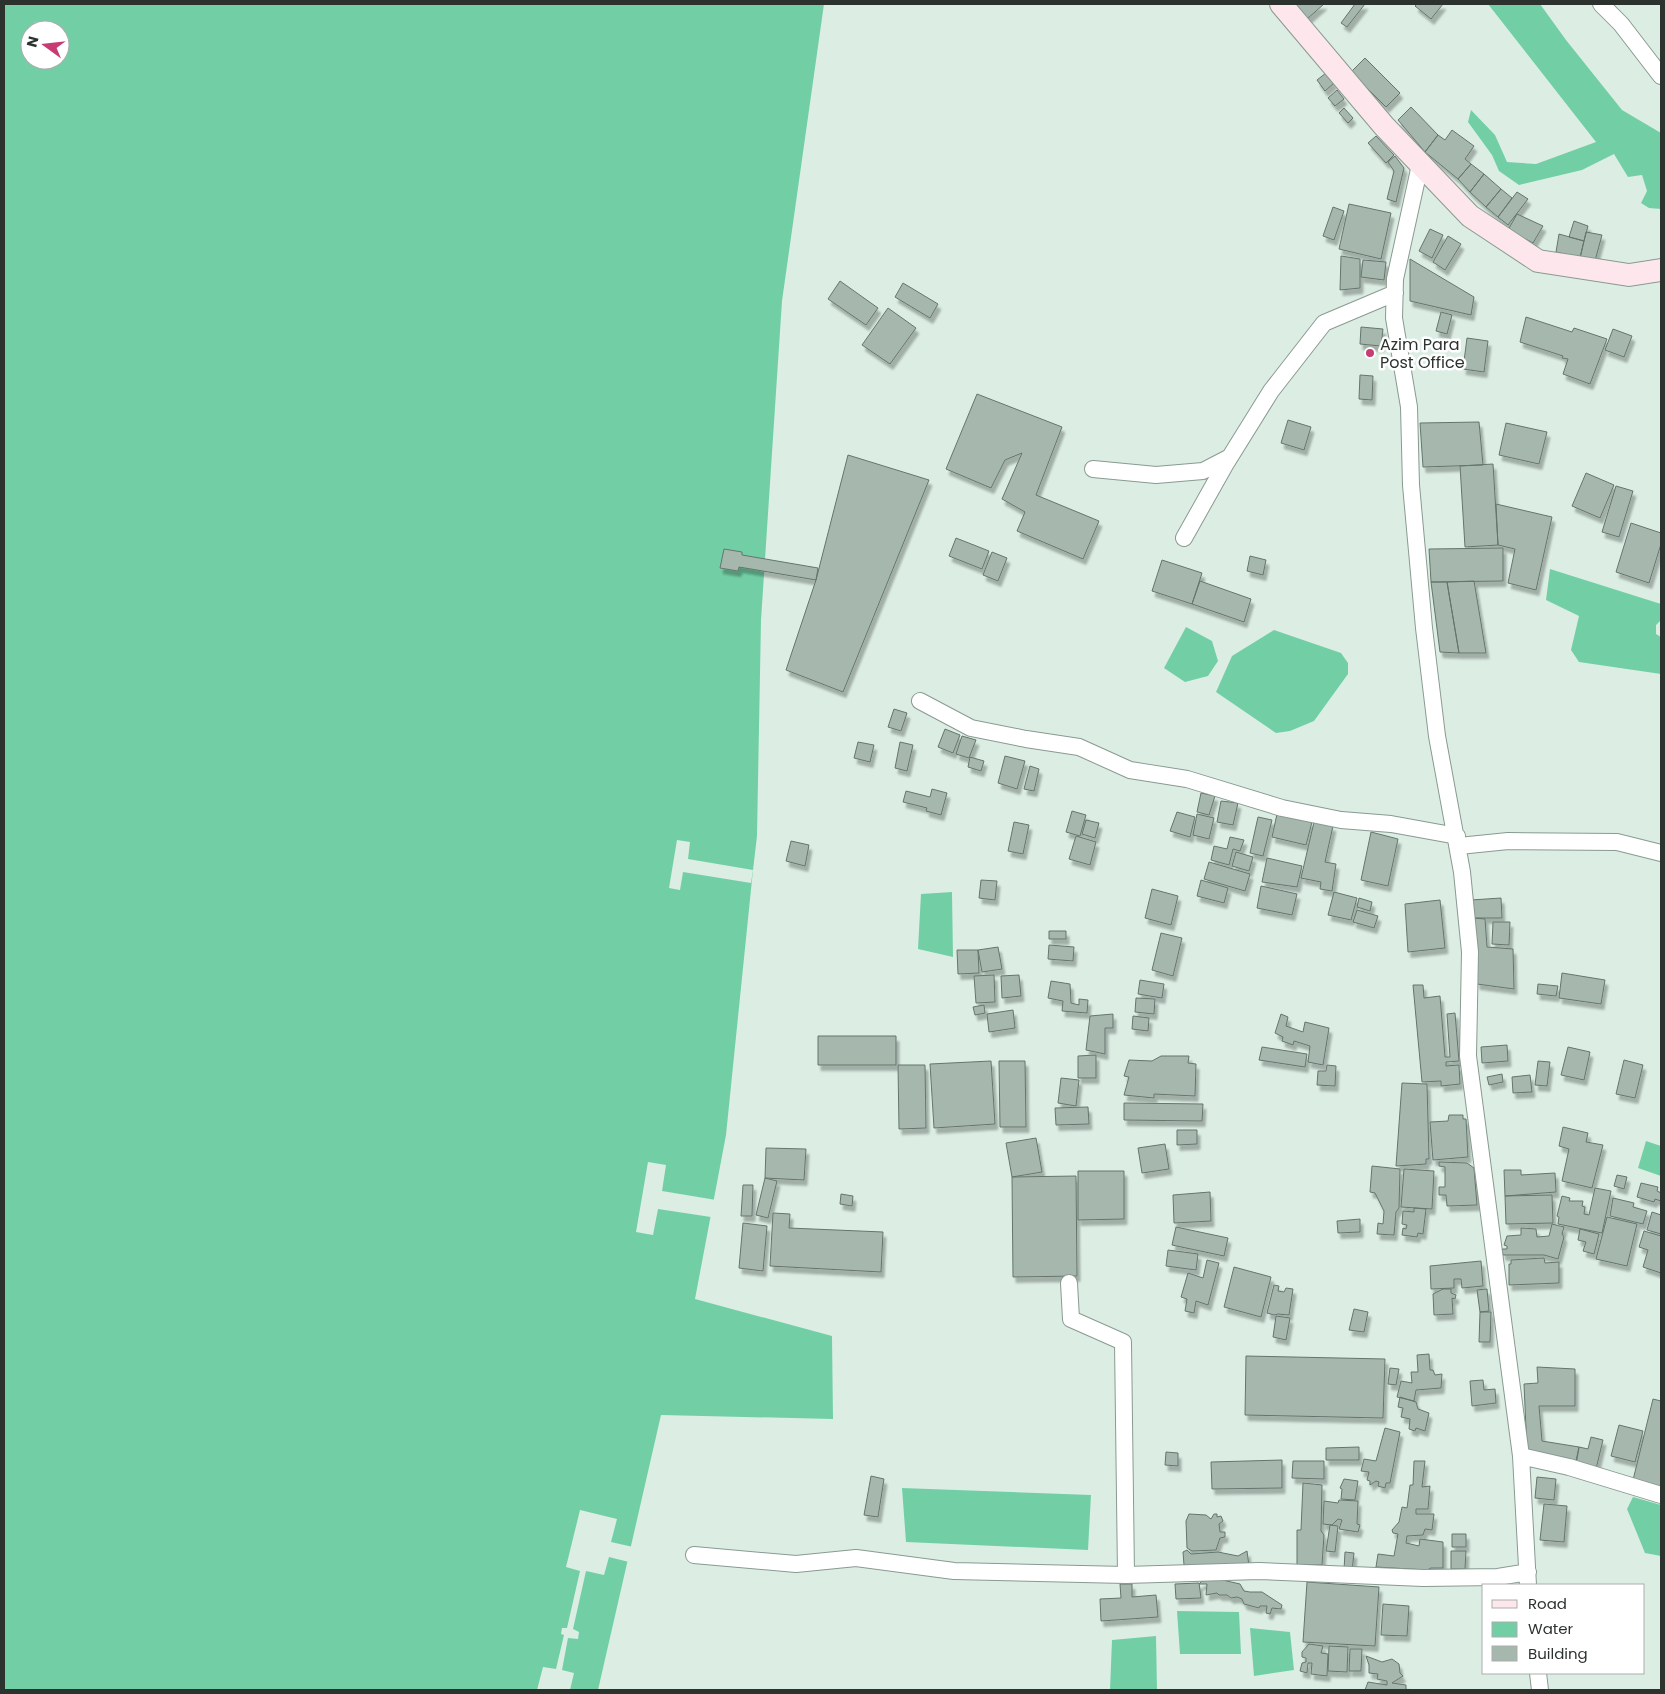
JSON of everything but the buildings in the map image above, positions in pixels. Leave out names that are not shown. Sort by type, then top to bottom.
[{"type":"main road","points":[[1281,4],[1344,82],[1470,216],[1538,261],[1628,275],[1661,270]]},
{"type":"street","points":[[1601,4],[1621,24],[1661,76]]},
{"type":"street","points":[[694,1555],[796,1564],[856,1558],[954,1571],[1126,1575],[1259,1571],[1423,1578],[1528,1578],[1521,1456],[1468,1056],[1470,952],[1458,841],[1437,736],[1424,628],[1411,485],[1409,407],[1394,318],[1395,279],[1420,165]]},
{"type":"street","points":[[1184,538],[1230,457],[1272,391],[1324,323],[1395,294]]},
{"type":"street","points":[[1093,469],[1156,475],[1203,471],[1230,457]]},
{"type":"street","points":[[920,701],[971,728],[1026,740],[1079,747],[1130,770],[1187,779],[1282,808],[1340,820],[1391,824],[1458,841],[1617,842],[1661,853]]},
{"type":"street","points":[[1069,1284],[1071,1319],[1123,1342],[1126,1575]]},
{"type":"street","points":[[1521,1456],[1569,1467],[1661,1495]]},
{"type":"street","points":[[1538,1674],[1540,1690]]},
{"type":"water","points":[[4,4],[824,4],[782,301],[761,620],[757,836],[726,1135],[695,1299],[832,1336],[833,1419],[661,1415],[598,1690],[4,1690]]},
{"type":"water","points":[[1488,4],[1540,4],[1622,110],[1661,133],[1661,209],[1649,208],[1641,203],[1647,191],[1642,175],[1628,177],[1614,154],[1582,170],[1519,185],[1499,171],[1492,155],[1468,122],[1471,110],[1495,135],[1507,162],[1536,164],[1596,142]]},
{"type":"water","points":[[1550,569],[1661,604],[1661,620],[1656,625],[1656,634],[1661,637],[1661,674],[1579,662],[1571,650],[1579,616],[1546,600]]},
{"type":"water","points":[[1186,627],[1212,641],[1218,661],[1208,676],[1185,682],[1164,668]]},
{"type":"water","points":[[1274,630],[1341,653],[1348,663],[1348,674],[1314,721],[1290,731],[1276,733],[1216,692],[1232,656]]},
{"type":"water","points":[[952,892],[953,957],[918,949],[921,894]]},
{"type":"water","points":[[1646,1141],[1661,1146],[1661,1176],[1638,1168]]},
{"type":"water","points":[[902,1488],[1091,1495],[1088,1550],[906,1542]]},
{"type":"water","points":[[1633,1497],[1661,1505],[1661,1556],[1645,1553],[1627,1509]]},
{"type":"water","points":[[1177,1611],[1239,1612],[1241,1654],[1180,1654]]},
{"type":"water","points":[[1250,1628],[1290,1632],[1294,1670],[1254,1676]]},
{"type":"water","points":[[1156,1636],[1157,1690],[1110,1690],[1112,1640]]},
{"type":"pier","points":[[677,840],[690,842],[688,859],[753,870],[751,883],[683,872],[680,890],[669,888]]},
{"type":"pier","points":[[648,1162],[666,1165],[662,1191],[716,1200],[711,1217],[658,1209],[653,1235],[636,1232]]},
{"type":"pier","points":[[580,1510],[617,1519],[611,1542],[633,1547],[629,1562],[609,1557],[604,1575],[586,1571],[573,1629],[579,1632],[578,1639],[568,1638],[562,1670],[574,1673],[570,1690],[537,1690],[543,1667],[556,1669],[564,1635],[561,1634],[562,1628],[567,1628],[580,1571],[566,1567]]},
{"type":"place","name":"Azim Para Post Office","points":[[1370,353]]}]
